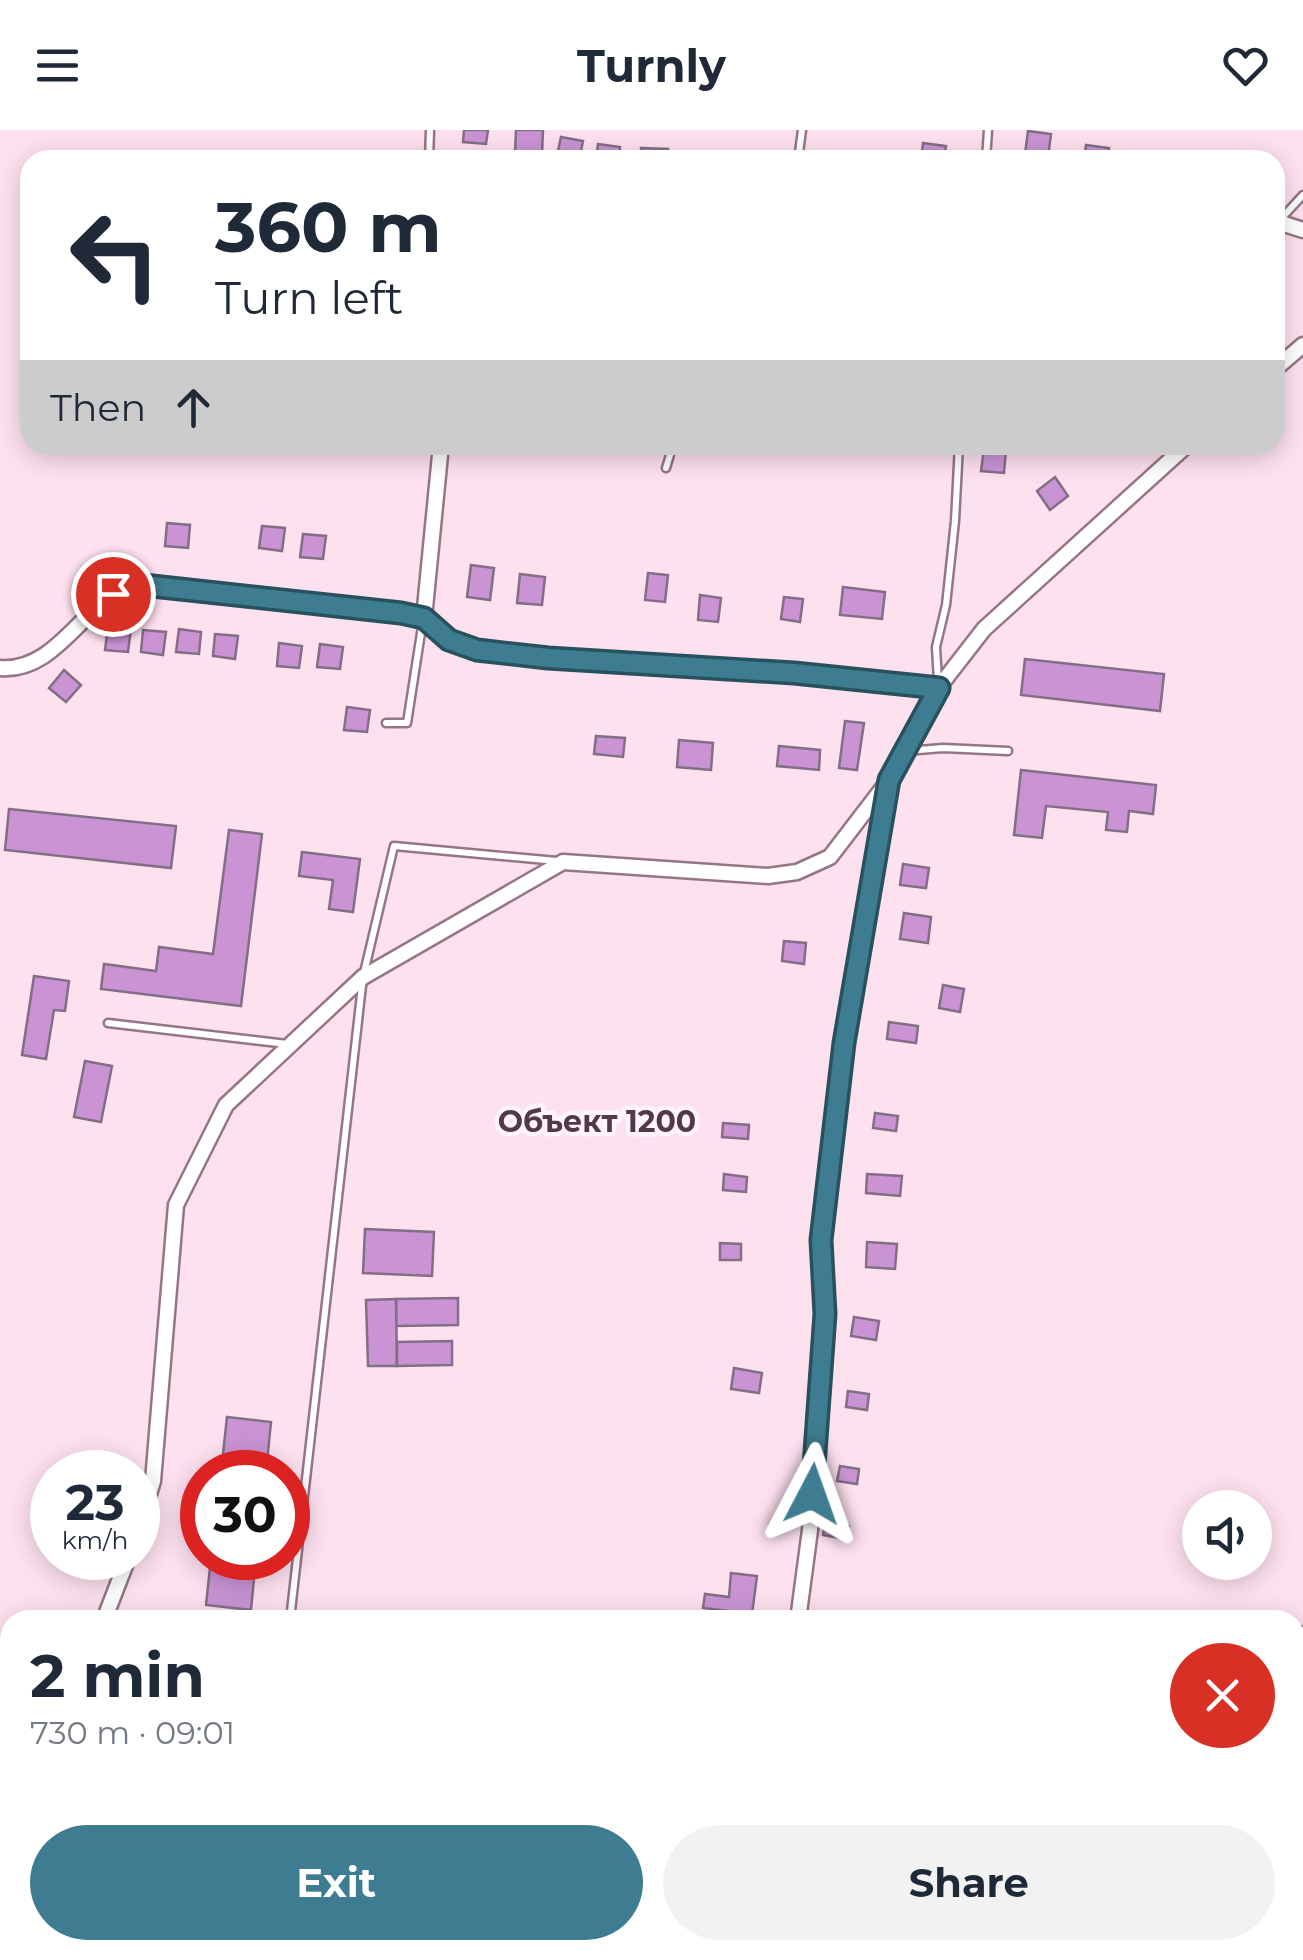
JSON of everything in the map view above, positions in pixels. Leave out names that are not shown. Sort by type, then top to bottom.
[{"type":"street","points":[[424,618],[440,455]]},
{"type":"street","points":[[156,1450],[176,1205],[226,1105],[288,1044],[363,977],[564,862],[768,876],[798,872],[830,857],[889,780],[939,688],[984,629],[1176,455]]},
{"type":"street","points":[[0,668],[11,669],[46,655],[113,594],[134,584],[401,613],[424,618],[449,640],[477,650],[794,673],[939,688]]},
{"type":"street","points":[[799,1610],[810,1530],[825,1314],[821,1240],[844,1043],[889,780]]},
{"type":"street","points":[[108,1610],[119,1580]]},
{"type":"lane","points":[[1285,214],[1303,195]]},
{"type":"lane","points":[[666,468],[670,455]]},
{"type":"lane","points":[[939,688],[936,646],[946,606],[958,455]]},
{"type":"lane","points":[[386,723],[407,724],[424,618]]},
{"type":"lane","points":[[905,751],[1008,751]]},
{"type":"lane","points":[[291,1610],[363,977],[394,846],[564,862]]},
{"type":"lane","points":[[108,1023],[288,1044]]},
{"type":"building","points":[[464,130],[488,130],[486,144],[463,142]]},
{"type":"building","points":[[516,130],[543,130],[542,150],[515,150]]},
{"type":"building","points":[[1028,131],[1051,134],[1049,150],[1026,150]]},
{"type":"building","points":[[561,137],[583,141],[581,150],[558,150]]},
{"type":"building","points":[[923,143],[946,146],[945,150],[922,150]]},
{"type":"building","points":[[598,144],[620,147],[620,150],[597,150]]},
{"type":"building","points":[[1086,145],[1109,148],[1109,150],[1085,150]]},
{"type":"building","points":[[983,455],[1006,455],[1004,473],[981,471]]},
{"type":"building","points":[[1055,477],[1068,496],[1050,510],[1037,491]]},
{"type":"building","points":[[167,523],[190,525],[188,548],[165,546]]},
{"type":"building","points":[[262,526],[285,528],[282,551],[259,548]]},
{"type":"building","points":[[303,534],[326,536],[323,559],[300,557]]},
{"type":"building","points":[[471,565],[494,568],[490,600],[467,597]]},
{"type":"building","points":[[648,573],[668,575],[665,602],[645,600]]},
{"type":"building","points":[[520,574],[545,577],[542,605],[517,603]]},
{"type":"building","points":[[843,587],[885,592],[882,619],[840,615]]},
{"type":"building","points":[[700,595],[721,598],[718,622],[698,620]]},
{"type":"building","points":[[784,597],[803,599],[800,622],[781,619]]},
{"type":"building","points":[[108,627],[131,629],[128,652],[105,650]]},
{"type":"building","points":[[179,629],[201,632],[199,654],[176,652]]},
{"type":"building","points":[[143,630],[166,632],[163,655],[141,652]]},
{"type":"building","points":[[215,634],[238,636],[235,659],[213,656]]},
{"type":"building","points":[[279,643],[302,646],[299,668],[277,666]]},
{"type":"building","points":[[320,644],[343,647],[340,669],[317,667]]},
{"type":"building","points":[[1025,659],[1164,674],[1160,711],[1021,695]]},
{"type":"building","points":[[64,670],[81,685],[66,702],[49,688]]},
{"type":"building","points":[[347,707],[370,710],[367,732],[344,730]]},
{"type":"building","points":[[845,721],[864,723],[857,770],[839,768]]},
{"type":"building","points":[[596,736],[625,738],[623,757],[594,754]]},
{"type":"building","points":[[679,740],[713,743],[711,770],[677,767]]},
{"type":"building","points":[[779,746],[820,750],[819,770],[777,766]]},
{"type":"building","points":[[1021,770],[1156,785],[1153,814],[1129,811],[1127,832],[1106,830],[1108,812],[1046,806],[1042,838],[1014,835]]},
{"type":"building","points":[[9,809],[176,826],[171,868],[5,850]]},
{"type":"building","points":[[229,830],[262,834],[241,1006],[101,989],[104,964],[156,971],[159,947],[213,954]]},
{"type":"building","points":[[302,852],[360,859],[353,912],[329,909],[333,880],[299,876]]},
{"type":"building","points":[[903,864],[929,868],[926,888],[900,885]]},
{"type":"building","points":[[904,913],[931,917],[928,943],[900,939]]},
{"type":"building","points":[[784,941],[806,943],[804,964],[782,961]]},
{"type":"building","points":[[34,976],[69,981],[65,1011],[54,1010],[46,1059],[22,1055]]},
{"type":"building","points":[[943,985],[964,989],[960,1012],[939,1008]]},
{"type":"building","points":[[889,1022],[918,1026],[916,1043],[887,1039]]},
{"type":"building","points":[[85,1061],[112,1066],[101,1122],[74,1117]]},
{"type":"building","points":[[875,1113],[898,1116],[896,1131],[873,1128]]},
{"type":"building","points":[[723,1123],[749,1125],[748,1139],[722,1137]]},
{"type":"building","points":[[724,1174],[747,1177],[746,1192],[723,1190]]},
{"type":"building","points":[[867,1174],[902,1176],[900,1196],[866,1193]]},
{"type":"building","points":[[365,1229],[434,1232],[432,1276],[363,1273]]},
{"type":"building","points":[[867,1242],[897,1244],[895,1269],[866,1267]]},
{"type":"building","points":[[720,1243],[741,1244],[741,1260],[720,1260]]},
{"type":"building","points":[[458,1298],[458,1325],[396,1326],[396,1299]]},
{"type":"building","points":[[396,1299],[397,1366],[368,1366],[366,1300]]},
{"type":"building","points":[[854,1317],[879,1321],[876,1340],[851,1336]]},
{"type":"building","points":[[452,1341],[452,1365],[397,1366],[397,1342]]},
{"type":"building","points":[[734,1368],[762,1373],[759,1393],[731,1389]]},
{"type":"building","points":[[848,1391],[869,1394],[867,1410],[846,1407]]},
{"type":"building","points":[[227,1417],[271,1422],[268,1450],[223,1450]]},
{"type":"building","points":[[840,1466],[859,1469],[857,1484],[837,1481]]},
{"type":"building","points":[[826,1521],[849,1526],[846,1539],[823,1535]]},
{"type":"building","points":[[731,1573],[757,1576],[753,1610],[703,1608],[705,1594],[729,1597]]},
{"type":"building","points":[[209,1580],[254,1580],[251,1610],[206,1605]]},
{"type":"district","name":"Объект 1200","points":[[597,1121]]},
{"type":"route","points":[[113,594],[134,584],[401,613],[424,618],[449,640],[477,650],[794,673],[939,688],[889,780],[844,1043],[821,1240],[825,1314],[812,1494]]}]
